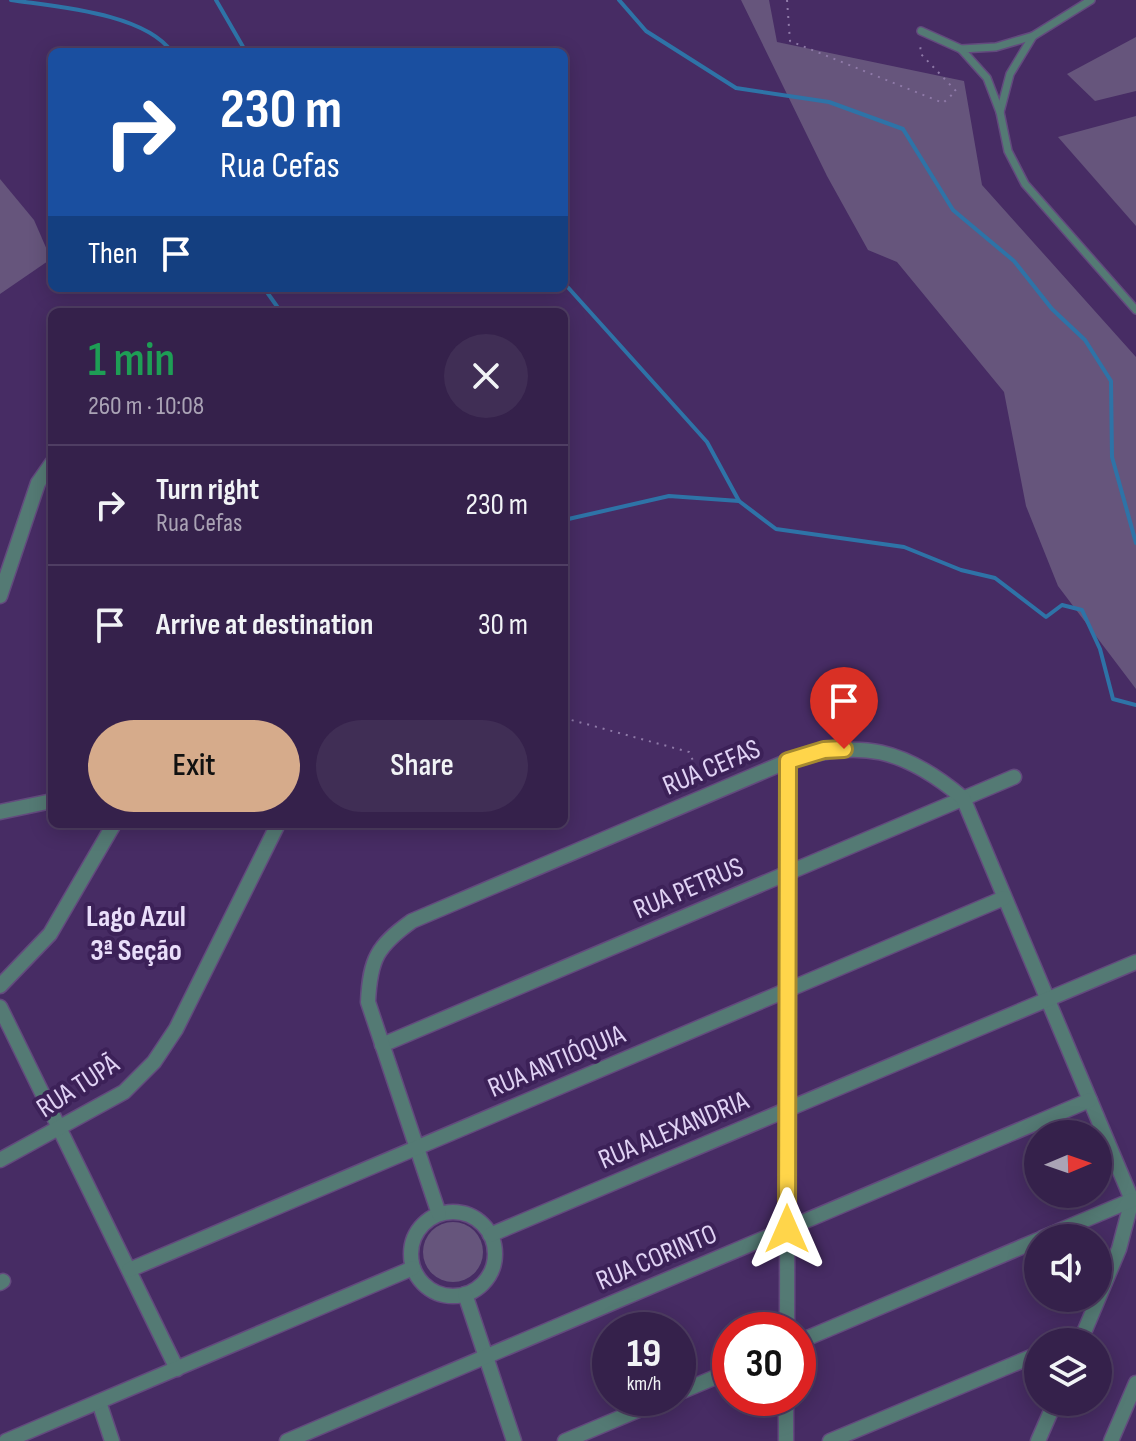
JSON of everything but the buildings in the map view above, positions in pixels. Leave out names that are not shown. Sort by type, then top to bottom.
[{"type":"street","points":[[0,596],[38,483],[48,469]]},
{"type":"street","name":"RUA CEFAS","points":[[439,1214],[368,1002],[369,969],[385,940],[412,921],[788,761],[824,750],[875,751],[900,756],[935,774],[963,798],[1134,1201]]},
{"type":"street","points":[[787,1312],[788,761]]},
{"type":"street","name":"RUA PETRUS","points":[[382,1045],[1014,777]]},
{"type":"street","points":[[0,812],[48,802]]},
{"type":"street","points":[[0,986],[50,934],[112,828]]},
{"type":"street","name":"RUA TUPÃ","points":[[0,1160],[124,1092],[154,1062],[176,1029],[276,828]]},
{"type":"street","name":"RUA ANTIÓQUIA","points":[[129,1270],[1004,898]]},
{"type":"street","name":"RUA ALEXANDRIA","points":[[490,1235],[1136,962]]},
{"type":"street","points":[[0,1007],[177,1369]]},
{"type":"street","name":"RUA CORINTO","points":[[287,1441],[1090,1100]]},
{"type":"street","points":[[1077,1224],[1134,1201]]},
{"type":"street","points":[[1087,1328],[1119,1249],[1134,1201]]},
{"type":"street","points":[[451,1212],[474,1217],[490,1235],[494,1263],[478,1287],[465,1294],[453,1296],[429,1288],[413,1268],[411,1255],[418,1230],[439,1214],[451,1212]]},
{"type":"street","points":[[816,1334],[1024,1246]]},
{"type":"street","points":[[3,1439],[99,1402],[413,1268]]},
{"type":"street","points":[[465,1294],[514,1441]]},
{"type":"street","points":[[830,1441],[1024,1360]]},
{"type":"street","points":[[1111,1441],[1136,1383]]},
{"type":"street","points":[[99,1402],[112,1441]]},
{"type":"street","points":[[565,1441],[624,1416]]},
{"type":"street","points":[[786,1416],[786,1441]]},
{"type":"street","points":[[1038,1441],[1049,1416]]},
{"type":"lane","points":[[961,49],[996,47],[1033,36],[1091,0]]},
{"type":"lane","points":[[921,31],[961,49],[987,78],[1000,112],[1008,151],[1025,184],[1136,310]]},
{"type":"lane","points":[[1000,112],[1010,74],[1033,36]]},
{"type":"path","points":[[787,0],[790,41],[943,103],[956,91],[920,53],[921,31]]},
{"type":"path","points":[[568,719],[689,752],[708,795]]},
{"type":"shaded area","points":[[741,0],[769,0],[777,42],[964,81],[982,185],[1136,357],[1136,689],[1058,586],[1026,506],[1004,392],[897,262],[868,250],[827,176]]},
{"type":"shaded area","points":[[1136,37],[1136,91],[1095,101],[1067,74]]},
{"type":"shaded area","points":[[1136,116],[1136,226],[1058,137]]},
{"type":"shaded area","points":[[0,179],[34,220],[48,252],[48,261],[0,294]]},
{"type":"shaded area","points":[[453,1222],[464,1224],[474,1231],[481,1241],[481,1263],[474,1273],[464,1280],[453,1282],[442,1280],[432,1273],[425,1263],[423,1252],[425,1241],[432,1231],[442,1224]]},
{"type":"waterway","points":[[11,0],[75,9],[121,20],[142,28],[168,48]]},
{"type":"waterway","points":[[216,0],[244,48]]},
{"type":"waterway","points":[[619,0],[646,31],[736,88],[829,102],[903,129],[953,210],[1014,261],[1052,309],[1085,340],[1111,381],[1112,457],[1136,543]]},
{"type":"waterway","points":[[568,287],[707,442],[739,501]]},
{"type":"waterway","points":[[267,292],[278,308]]},
{"type":"waterway","points":[[568,519],[669,496],[739,501],[776,529],[904,547],[961,570],[995,578],[1046,617],[1062,605],[1082,610],[1100,649],[1113,699],[1136,705]]},
{"type":"district","name":"Lago Azul 3ª Seção","points":[[136,933]]},
{"type":"route","points":[[787,1229],[788,761],[824,750],[844,749]]}]
